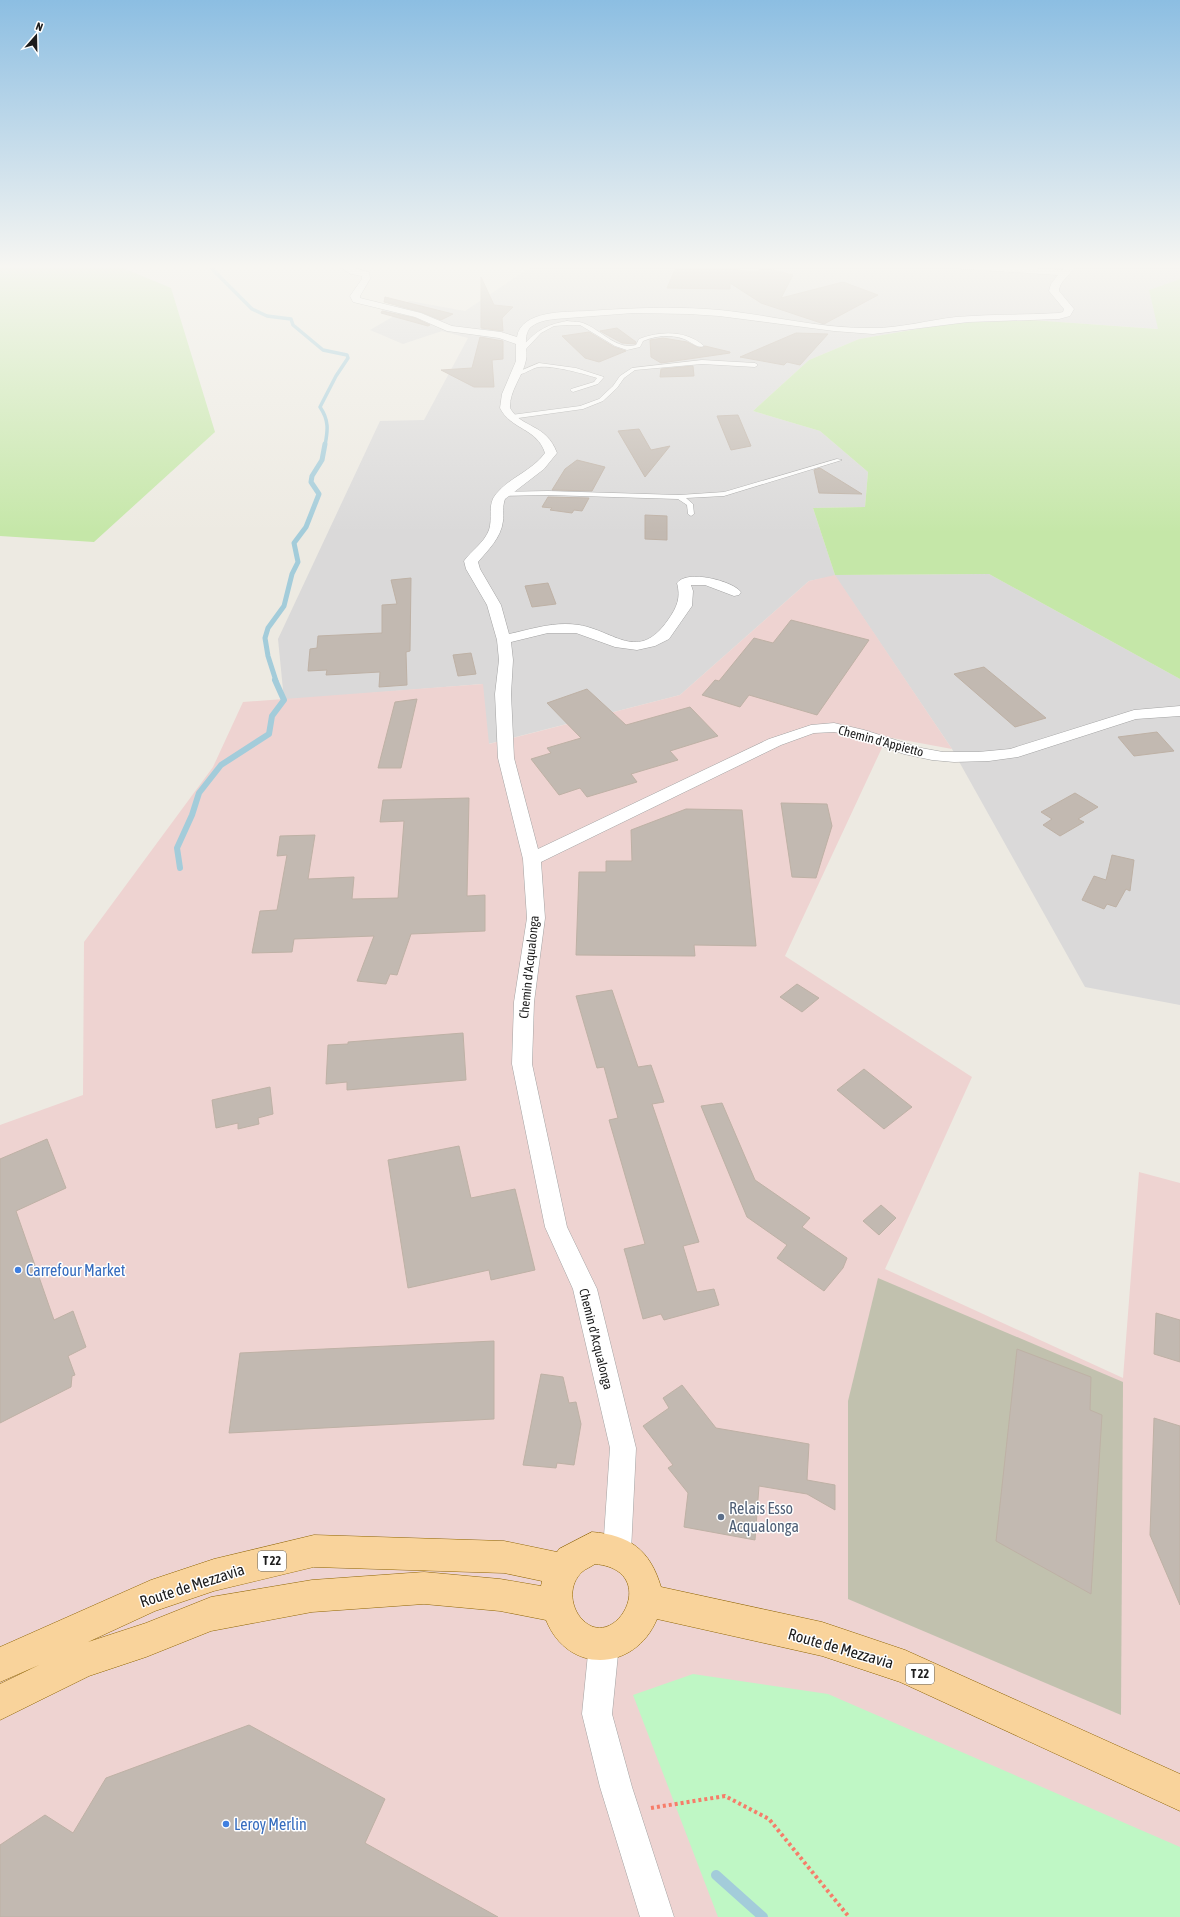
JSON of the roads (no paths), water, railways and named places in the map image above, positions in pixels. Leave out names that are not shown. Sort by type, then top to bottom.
[{"type":"main road","points":[[592,1548],[605,1548],[617,1551],[629,1559],[638,1570],[644,1584],[645,1600],[642,1613],[636,1625],[627,1635],[616,1641],[604,1644],[588,1642],[573,1634],[562,1621],[556,1606],[555,1594],[557,1581],[562,1569],[576,1556],[592,1548]]},
{"type":"main road","name":"Route de Mezzavia","points":[[0,1665],[152,1596],[214,1575],[314,1552],[504,1557],[562,1569]]},
{"type":"main road","points":[[0,1703],[82,1661],[146,1640],[211,1614],[312,1596],[424,1588],[500,1595],[556,1606]]},
{"type":"main road","name":"Route de Mezzavia","points":[[645,1600],[822,1639],[905,1667],[1180,1793]]},
{"type":"street","points":[[502,494],[545,463],[551,453],[549,443],[539,434],[511,417],[505,409],[505,402],[520,364],[521,354]]},
{"type":"street","name":"Chemin d'Acqualonga","points":[[502,494],[496,504],[497,523],[491,539],[471,561],[473,569],[494,605],[504,640],[506,660],[503,694],[506,758],[532,859],[536,918],[524,1002],[522,1064],[556,1227],[585,1290],[623,1448],[617,1551]]},
{"type":"street","points":[[504,640],[548,629],[578,629],[615,643],[637,646],[650,643],[664,636],[685,606],[686,591],[684,583],[689,580],[702,580],[734,592]]},
{"type":"street","name":"Chemin d'Appietto","points":[[532,859],[775,742],[804,731],[825,727],[844,730],[921,754],[961,757],[997,756],[1012,754],[1134,715],[1180,711]]},
{"type":"street","points":[[604,1644],[597,1714],[657,1917]]},
{"type":"lane","points":[[511,417],[581,408],[601,400],[616,387],[622,377],[634,369],[702,362],[755,365]]},
{"type":"lane","points":[[516,374],[539,365],[576,370],[601,377],[596,383],[573,390]]},
{"type":"lane","points":[[502,494],[548,493],[679,497],[724,494],[839,460]]},
{"type":"lane","points":[[679,497],[690,504],[691,514]]},
{"type":"waterway","points":[[325,445],[327,425],[325,416],[320,407],[336,376],[348,358],[347,355],[344,354]]},
{"type":"waterway","points":[[276,681],[268,656],[265,638],[268,628],[284,606],[292,574],[298,562],[294,543],[306,527],[319,494],[311,482],[312,476],[322,460],[325,444]]},
{"type":"waterway","points":[[180,868],[177,848],[192,815],[199,793],[221,765],[269,734],[272,716],[284,700],[275,680]]},
{"type":"waterway","points":[[716,1875],[763,1917]]},
{"type":"place","name":"Carrefour Market","points":[[18,1270]]},
{"type":"place","name":"Relais Esso Acqualonga","points":[[721,1517]]},
{"type":"place","name":"Leroy Merlin","points":[[226,1824]]}]
